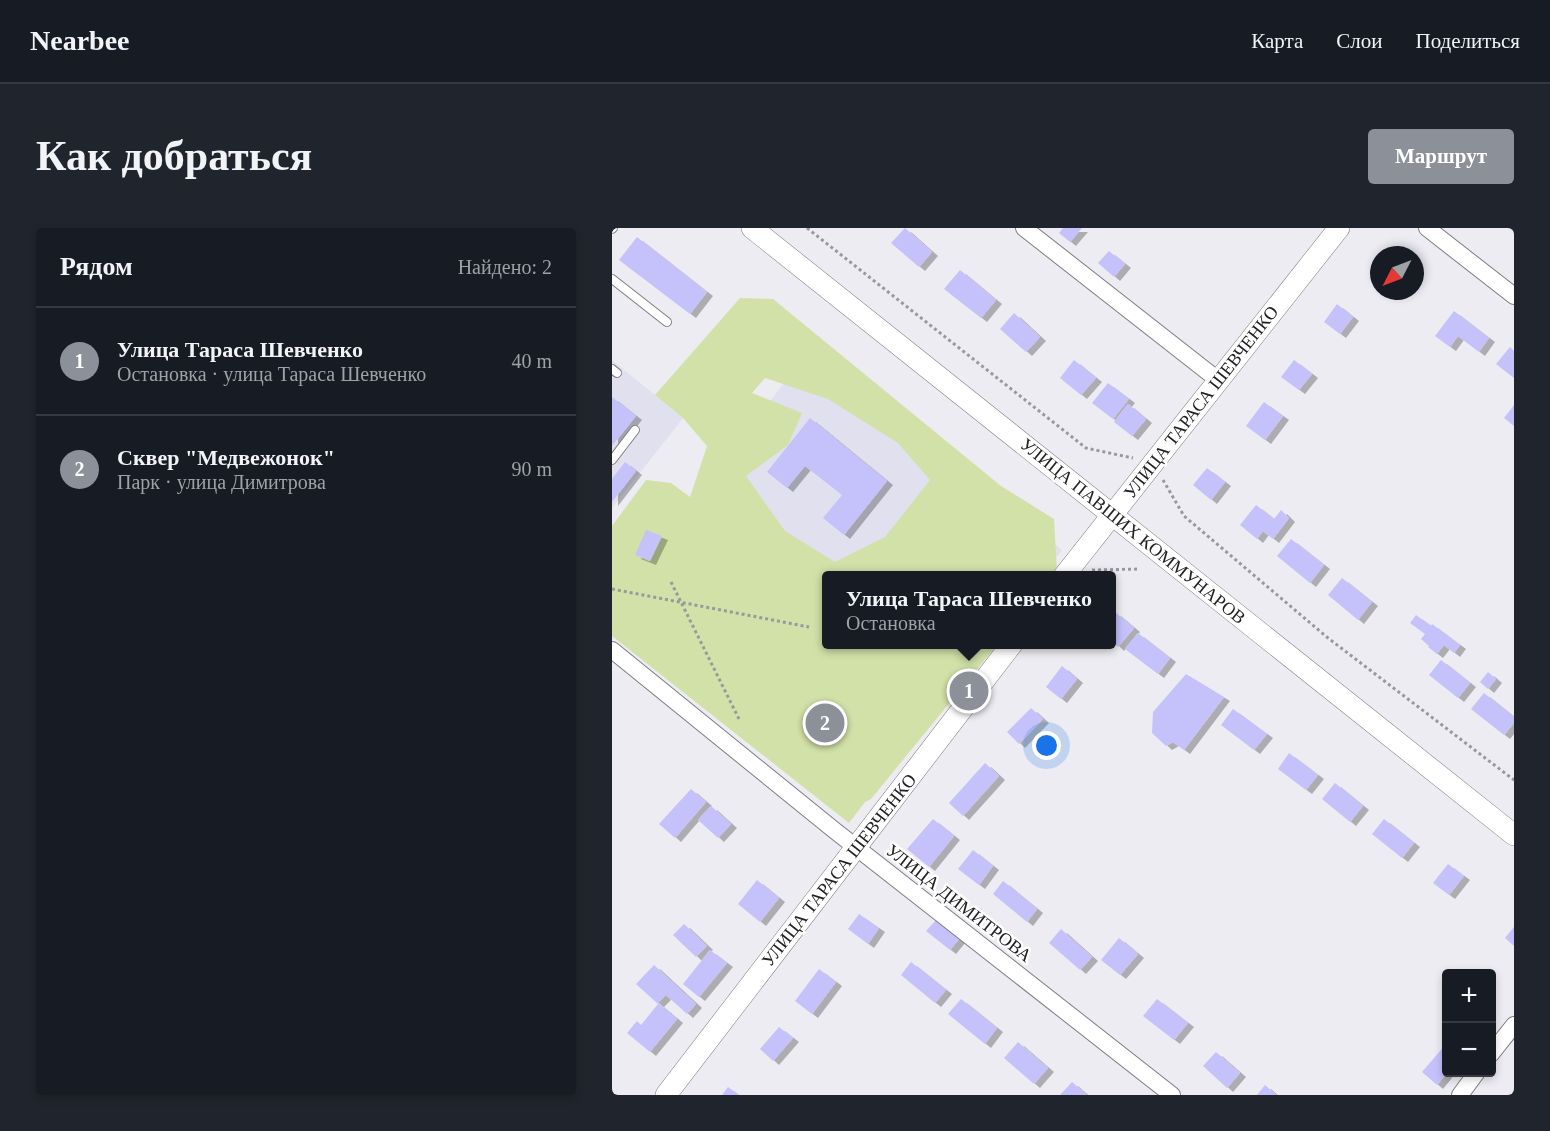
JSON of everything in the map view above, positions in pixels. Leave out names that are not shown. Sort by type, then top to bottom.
[{"type":"street","name":"УЛИЦА ПАВШИХ КОММУНАРОВ","points":[[752,228],[1514,834]]},
{"type":"street","points":[[1024,228],[1218,380]]},
{"type":"street","name":"УЛИЦА ТАРАСА ШЕВЧЕНКО","points":[[1068,571],[1339,228]]},
{"type":"street","points":[[1427,228],[1514,296]]},
{"type":"street","name":"УЛИЦА ТАРАСА ШЕВЧЕНКО","points":[[666,1095],[1009,649]]},
{"type":"street","name":"УЛИЦА ДИМИТРОВА","points":[[612,650],[857,848],[1172,1095]]},
{"type":"street","points":[[1496,1048],[1514,1025]]},
{"type":"street","points":[[1460,1095],[1473,1077]]},
{"type":"lane","points":[[612,279],[667,322]]},
{"type":"lane","points":[[612,460],[635,430]]},
{"type":"path","points":[[807,228],[1086,448],[1140,460]]},
{"type":"path","points":[[1162,478],[1184,516],[1328,638],[1514,780]]},
{"type":"path","points":[[1090,571],[1140,568]]},
{"type":"path","points":[[671,582],[739,718]]},
{"type":"path","points":[[612,589],[809,627]]},
{"type":"shaded area","points":[[812,348],[1062,550],[1045,571],[822,571],[822,574],[692,499]]},
{"type":"shaded area","points":[[612,360],[683,418],[612,508]]},
{"type":"green space","points":[[740,298],[773,299],[1001,486],[1054,519],[1057,571],[822,571],[822,649],[994,649],[849,823],[612,636],[612,526],[646,480],[671,483],[690,497],[707,446],[683,418],[655,395]],"holes":[[[765,378],[828,399],[898,443],[930,480],[885,537],[835,562],[785,531],[746,476],[788,445],[802,413],[752,393]]]},
{"type":"building","points":[[905,228],[932,252],[919,267],[891,243]]},
{"type":"building","points":[[1063,228],[1082,228],[1070,242],[1059,233]]},
{"type":"building","points":[[637,237],[707,292],[690,314],[619,260]]},
{"type":"building","points":[[1109,251],[1125,264],[1114,277],[1098,263]]},
{"type":"building","points":[[960,270],[996,300],[981,318],[944,289]]},
{"type":"building","points":[[1337,304],[1353,317],[1340,334],[1324,322]]},
{"type":"building","points":[[1454,311],[1489,338],[1479,352],[1458,336],[1450,347],[1435,336]]},
{"type":"building","points":[[1014,313],[1040,337],[1026,352],[1000,329]]},
{"type":"building","points":[[1510,347],[1514,351],[1514,378],[1496,364]]},
{"type":"building","points":[[1074,360],[1096,378],[1081,395],[1060,378]]},
{"type":"building","points":[[1294,360],[1312,374],[1299,390],[1281,377]]},
{"type":"building","points":[[1108,383],[1129,399],[1113,419],[1092,403]]},
{"type":"building","points":[[612,397],[636,416],[612,446]]},
{"type":"building","points":[[1264,402],[1283,416],[1265,440],[1246,426]]},
{"type":"building","points":[[1128,404],[1146,419],[1132,436],[1114,422]]},
{"type":"building","points":[[1514,405],[1514,426],[1504,418]]},
{"type":"building","points":[[810,418],[887,481],[844,535],[823,518],[842,495],[805,466],[787,488],[767,472]]},
{"type":"building","points":[[625,462],[636,471],[612,502],[612,479]]},
{"type":"building","points":[[1207,468],[1225,482],[1211,500],[1193,485]]},
{"type":"building","points":[[1256,505],[1274,519],[1281,510],[1289,518],[1273,539],[1263,531],[1257,539],[1240,525]]},
{"type":"building","points":[[646,530],[662,536],[650,561],[635,555]]},
{"type":"building","points":[[1291,539],[1324,565],[1310,583],[1277,556]]},
{"type":"building","points":[[1342,578],[1372,602],[1358,620],[1328,595]]},
{"type":"building","points":[[1116,613],[1134,628],[1118,647],[1116,645]]},
{"type":"building","points":[[1416,615],[1460,645],[1454,653],[1444,645],[1437,654],[1428,647],[1421,639],[1425,634],[1410,623]]},
{"type":"building","points":[[1138,633],[1170,658],[1158,674],[1125,649]]},
{"type":"building","points":[[1441,660],[1470,683],[1458,698],[1429,675]]},
{"type":"building","points":[[1062,666],[1077,679],[1061,699],[1046,687]]},
{"type":"building","points":[[1488,672],[1496,679],[1488,689],[1480,682]]},
{"type":"building","points":[[1186,674],[1224,697],[1184,750],[1173,742],[1166,746],[1152,733],[1153,712]]},
{"type":"building","points":[[1484,693],[1514,717],[1514,723],[1504,735],[1471,709]]},
{"type":"building","points":[[1031,708],[1043,719],[1019,744],[1007,732]]},
{"type":"building","points":[[1233,709],[1267,734],[1254,750],[1221,725]]},
{"type":"building","points":[[1289,753],[1318,775],[1306,790],[1278,769]]},
{"type":"building","points":[[985,763],[999,776],[963,816],[949,803]]},
{"type":"building","points":[[1335,783],[1363,806],[1350,822],[1322,799]]},
{"type":"building","points":[[691,789],[706,802],[675,838],[659,824]]},
{"type":"building","points":[[711,806],[731,824],[718,838],[698,820]]},
{"type":"building","points":[[933,819],[954,836],[929,867],[907,849]]},
{"type":"building","points":[[1384,819],[1414,843],[1402,858],[1372,834]]},
{"type":"building","points":[[973,850],[993,866],[979,885],[958,869]]},
{"type":"building","points":[[1448,864],[1464,876],[1449,895],[1433,883]]},
{"type":"building","points":[[757,880],[779,898],[760,922],[738,904]]},
{"type":"building","points":[[1003,881],[1037,909],[1027,922],[993,894]]},
{"type":"building","points":[[859,914],[879,928],[868,944],[848,929]]},
{"type":"building","points":[[937,919],[960,938],[950,950],[926,931]]},
{"type":"building","points":[[684,924],[707,946],[696,957],[673,935]]},
{"type":"building","points":[[1514,927],[1514,946],[1505,938]]},
{"type":"building","points":[[1061,929],[1092,957],[1080,970],[1049,943]]},
{"type":"building","points":[[1119,938],[1138,954],[1120,975],[1101,960]]},
{"type":"building","points":[[710,950],[727,963],[699,997],[683,984]]},
{"type":"building","points":[[911,962],[946,990],[935,1003],[901,975]]},
{"type":"building","points":[[654,965],[696,1004],[687,1014],[666,995],[658,1003],[677,1019],[650,1052],[627,1033],[637,1021],[641,1025],[658,1004],[636,984]]},
{"type":"building","points":[[819,969],[836,982],[812,1014],[795,1001]]},
{"type":"building","points":[[961,999],[997,1028],[985,1044],[948,1014]]},
{"type":"building","points":[[1157,999],[1188,1023],[1174,1040],[1143,1016]]},
{"type":"building","points":[[779,1027],[793,1038],[773,1061],[760,1049]]},
{"type":"building","points":[[1018,1042],[1048,1068],[1034,1084],[1004,1058]]},
{"type":"building","points":[[1442,1049],[1444,1077],[1437,1085],[1422,1072]]},
{"type":"building","points":[[1216,1052],[1240,1073],[1227,1088],[1203,1066]]},
{"type":"building","points":[[1072,1082],[1087,1095],[1060,1095]]},
{"type":"building","points":[[1265,1085],[1276,1095],[1257,1095]]},
{"type":"building","points":[[728,1087],[739,1095],[722,1095]]},
{"type":"place","name":"Улица Тараса Шевченко","points":[[969,691]]},
{"type":"place","name":"Сквер \"Медвежонок\"","points":[[825,723]]}]
